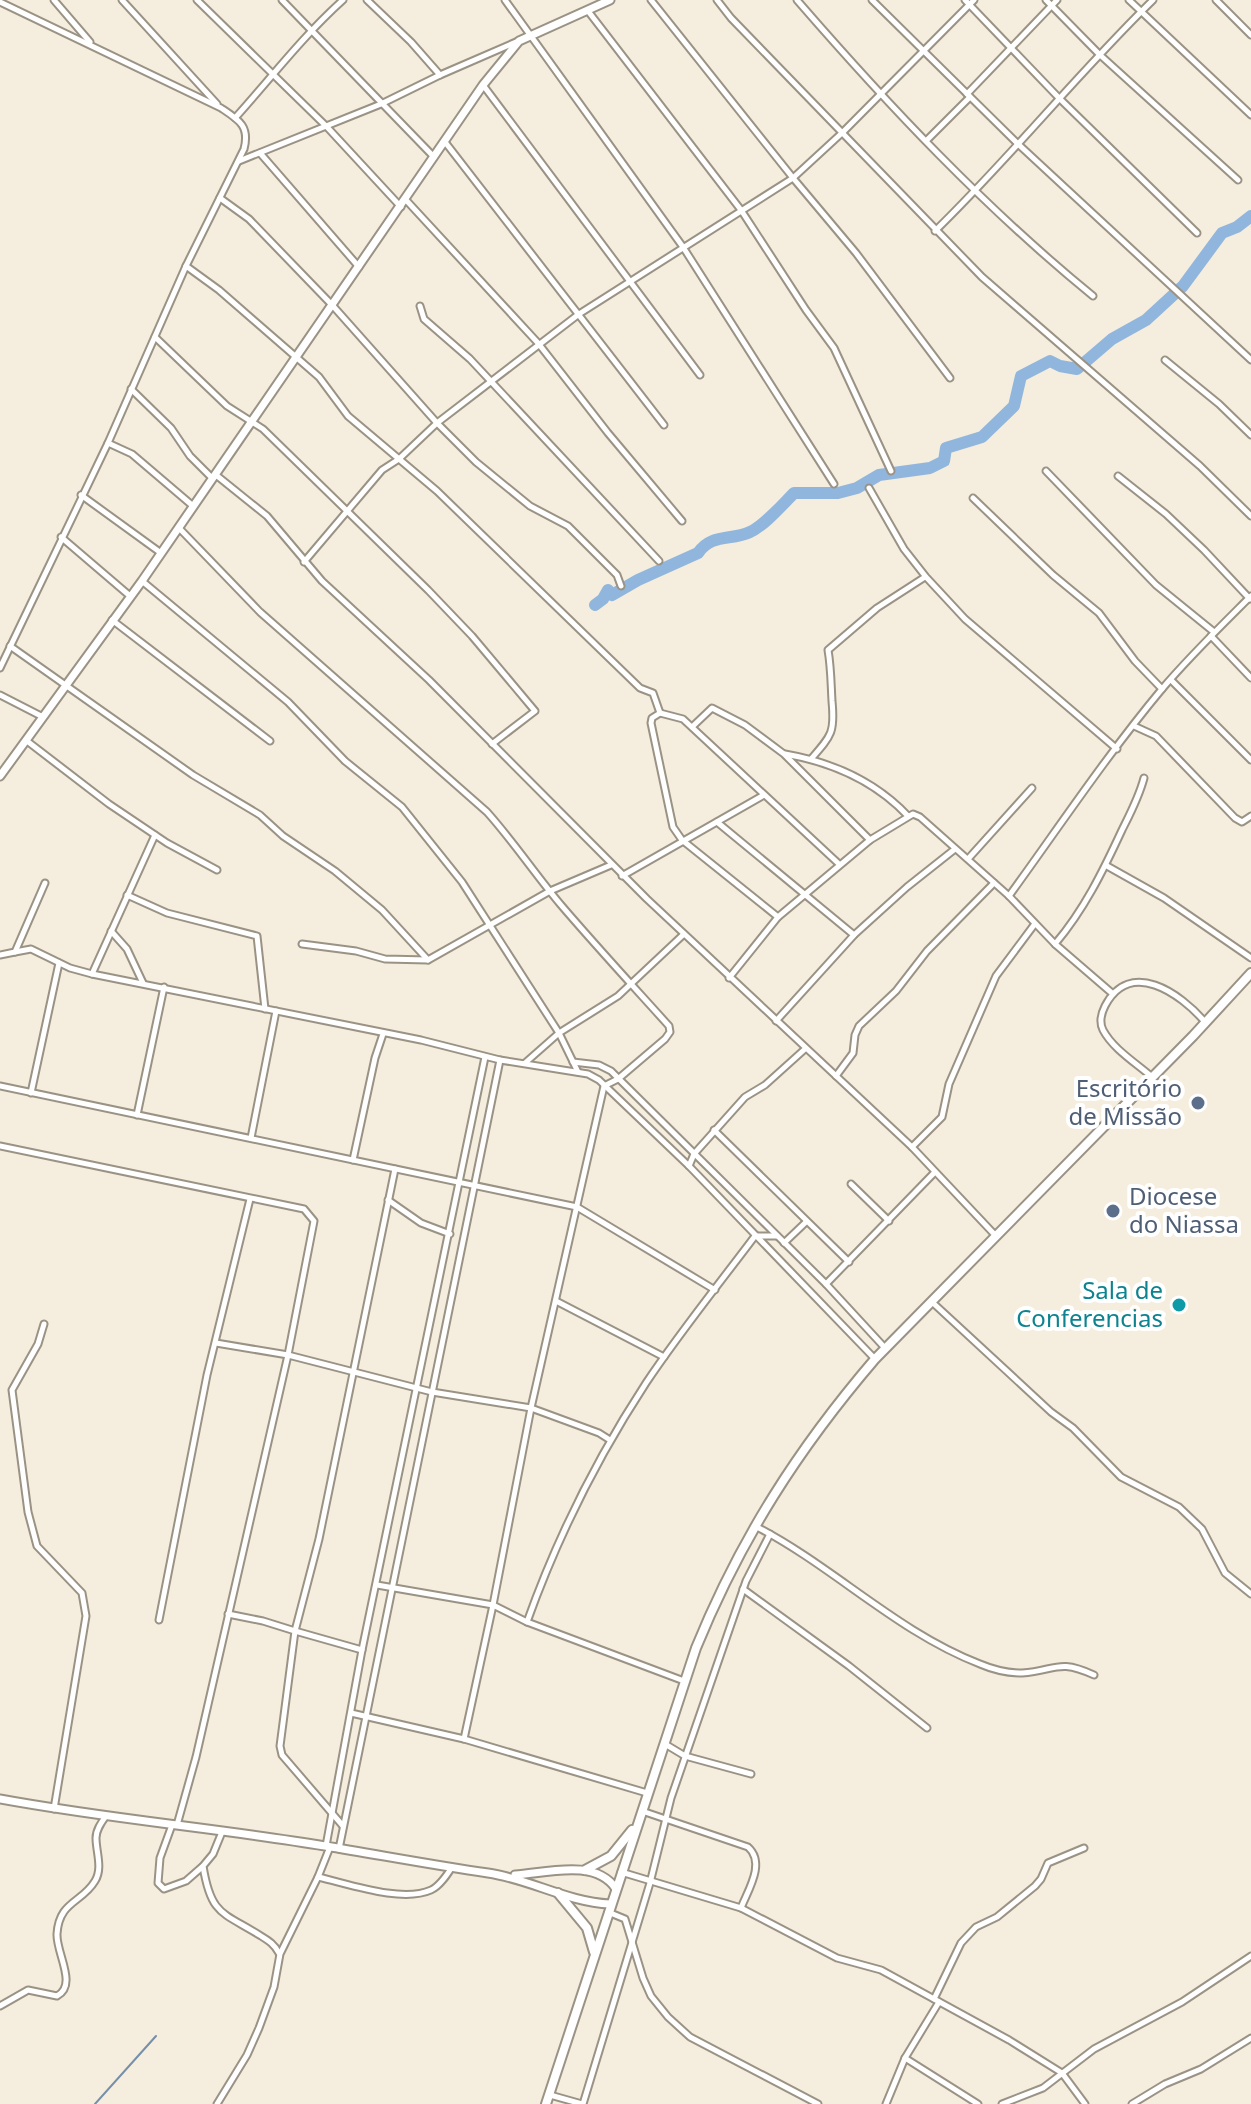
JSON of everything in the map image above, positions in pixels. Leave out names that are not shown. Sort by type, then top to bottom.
[{"type":"main road","points":[[547,2099],[684,1681],[720,1588],[754,1525],[813,1435],[875,1359],[1249,978]]},
{"type":"main road","points":[[585,1870],[611,1856],[640,1815]]},
{"type":"main road","points":[[558,1893],[587,1928],[594,1953]]},
{"type":"street","points":[[54,0],[93,46]]},
{"type":"street","points":[[122,0],[221,108]]},
{"type":"street","points":[[197,0],[404,204],[538,343],[682,521]]},
{"type":"street","points":[[282,0],[435,158]]},
{"type":"street","points":[[235,118],[311,29],[343,0]]},
{"type":"street","points":[[367,0],[440,75]]},
{"type":"street","points":[[505,0],[683,247],[834,484]]},
{"type":"street","points":[[238,161],[381,104],[610,0]]},
{"type":"street","points":[[651,0],[856,253],[950,378]]},
{"type":"street","points":[[717,0],[982,277],[1200,466],[1251,516]]},
{"type":"street","points":[[797,0],[976,191],[1028,243],[1093,296]]},
{"type":"street","points":[[872,0],[1017,143],[1251,360]]},
{"type":"street","points":[[1046,0],[1099,54],[1238,180]]},
{"type":"street","points":[[927,140],[1057,0]]},
{"type":"street","points":[[1129,0],[1251,115]]},
{"type":"street","points":[[935,231],[1153,0]]},
{"type":"street","points":[[1216,0],[1251,35]]},
{"type":"street","points":[[304,562],[382,470],[538,343],[793,178],[882,93],[970,1],[1059,98],[1197,233]]},
{"type":"street","points":[[0,2],[221,108],[242,123],[247,133],[238,161],[186,266],[108,443],[0,668]]},
{"type":"street","points":[[588,11],[741,210],[834,348],[891,471]]},
{"type":"street","points":[[0,776],[142,581],[483,85],[519,41]]},
{"type":"street","points":[[483,85],[700,375]]},
{"type":"street","points":[[445,142],[664,425]]},
{"type":"street","points":[[260,153],[360,267]]},
{"type":"street","points":[[220,198],[249,219],[476,462],[530,506],[568,526],[617,575],[621,586]]},
{"type":"street","points":[[186,266],[219,290],[319,377],[348,416],[437,491],[640,688],[653,693],[660,713]]},
{"type":"street","points":[[420,306],[424,319],[492,381],[659,561]]},
{"type":"street","points":[[155,337],[216,396],[263,429],[472,636],[535,711],[492,744]]},
{"type":"street","points":[[1165,360],[1251,435]]},
{"type":"street","points":[[131,389],[171,428],[190,456],[267,516],[304,562],[429,680],[622,876],[912,1147],[995,1235]]},
{"type":"street","points":[[108,443],[132,454],[193,506]]},
{"type":"street","points":[[1046,471],[1102,532],[1212,634],[1251,678]]},
{"type":"street","points":[[1009,896],[1075,802],[1162,689],[1250,598],[1166,514],[1118,476]]},
{"type":"street","points":[[869,488],[891,529],[926,577],[979,632],[1042,682],[1117,749]]},
{"type":"street","points":[[81,495],[161,553]]},
{"type":"street","points":[[973,498],[1053,575],[1099,613],[1135,661],[1162,689]]},
{"type":"street","points":[[179,528],[260,612],[487,812],[550,891],[669,1026],[670,1032],[618,1079],[604,1086]]},
{"type":"street","points":[[61,537],[130,596]]},
{"type":"street","points":[[811,759],[824,744],[835,721],[828,650],[877,608],[926,577]]},
{"type":"street","points":[[142,581],[288,702],[345,761],[402,807],[462,882],[559,1033],[578,1073]]},
{"type":"street","points":[[111,620],[270,741]]},
{"type":"street","points":[[10,646],[193,775],[237,799],[283,836],[335,871],[382,910],[428,960]]},
{"type":"street","points":[[1171,680],[1251,760]]},
{"type":"street","points":[[0,695],[43,717]]},
{"type":"street","points":[[692,727],[712,708],[745,725],[784,754],[870,840]]},
{"type":"street","points":[[778,917],[682,840],[673,827],[656,752],[652,718],[660,713],[683,719],[839,864]]},
{"type":"street","points":[[1134,726],[1156,736],[1235,818],[1242,822],[1251,816]]},
{"type":"street","points":[[27,741],[109,804],[155,835],[217,870]]},
{"type":"street","points":[[784,754],[835,767],[879,790],[908,816]]},
{"type":"street","points":[[1055,944],[1070,928],[1107,866],[1137,803],[1144,778]]},
{"type":"street","points":[[968,859],[1032,788]]},
{"type":"street","points":[[622,876],[764,795]]},
{"type":"street","points":[[729,978],[778,917],[806,896],[839,864],[908,816],[920,817],[1009,896],[1034,925],[1113,994]]},
{"type":"street","points":[[717,822],[854,935]]},
{"type":"street","points":[[92,974],[155,835]]},
{"type":"street","points":[[776,1021],[854,935],[955,849]]},
{"type":"street","points":[[302,944],[356,951],[385,959],[428,960],[550,891],[611,865]]},
{"type":"street","points":[[1107,866],[1164,898],[1251,958]]},
{"type":"street","points":[[15,952],[45,883]]},
{"type":"street","points":[[836,1076],[853,1053],[859,1026],[896,991],[927,951],[994,883]]},
{"type":"street","points":[[127,895],[167,913],[257,936],[265,1009]]},
{"type":"street","points":[[912,1147],[942,1117],[949,1084],[996,976],[1034,925]]},
{"type":"street","points":[[111,931],[127,949],[143,983]]},
{"type":"street","points":[[525,1063],[559,1033],[580,1022],[631,985],[684,934]]},
{"type":"street","points":[[0,955],[31,949],[92,974],[421,1040],[485,1057],[588,1074],[599,1080],[689,1166],[875,1359]]},
{"type":"street","points":[[31,1093],[59,963]]},
{"type":"street","points":[[1152,1077],[1104,1032],[1100,1022],[1103,1009],[1113,994],[1135,981],[1148,982],[1165,989],[1206,1022]]},
{"type":"street","points":[[137,1115],[164,987]]},
{"type":"street","points":[[251,1138],[276,1011]]},
{"type":"street","points":[[353,1160],[383,1034]]},
{"type":"street","points":[[689,1166],[694,1154],[745,1097],[765,1085],[805,1049]]},
{"type":"street","points":[[332,1847],[333,1814],[362,1650],[485,1057]]},
{"type":"street","points":[[217,2104],[247,2055],[274,1987],[280,1954],[343,1826],[451,1297],[477,1185],[500,1060]]},
{"type":"street","points":[[573,1062],[599,1065],[611,1071],[826,1284],[885,1348]]},
{"type":"street","points":[[0,1086],[577,1207],[715,1290]]},
{"type":"street","points":[[464,1739],[531,1408],[604,1086]]},
{"type":"street","points":[[714,1130],[849,1262]]},
{"type":"street","points":[[0,1146],[304,1209],[314,1221],[288,1355],[196,1757],[175,1825],[160,1858],[158,1883],[164,1889],[176,1887],[203,1866],[213,1854],[222,1832]]},
{"type":"street","points":[[343,1826],[282,1755],[280,1746],[295,1631],[319,1539],[395,1169]]},
{"type":"street","points":[[826,1284],[935,1172]]},
{"type":"street","points":[[851,1184],[889,1221]]},
{"type":"street","points":[[159,1620],[207,1375],[250,1199]]},
{"type":"street","points":[[388,1200],[421,1223],[450,1234]]},
{"type":"street","points":[[784,1243],[806,1222]]},
{"type":"street","points":[[755,1236],[777,1236]]},
{"type":"street","points":[[527,1622],[550,1561],[610,1440],[664,1357],[755,1236]]},
{"type":"street","points":[[437,1296],[451,1297]]},
{"type":"street","points":[[556,1301],[664,1357]]},
{"type":"street","points":[[931,1301],[1051,1412],[1073,1428],[1121,1477],[1179,1507],[1202,1529],[1225,1573],[1251,1594]]},
{"type":"street","points":[[44,1324],[33,1353],[12,1390],[28,1512],[37,1546],[82,1593],[86,1616],[54,1809]]},
{"type":"street","points":[[216,1343],[288,1355],[432,1392],[531,1408],[610,1440]]},
{"type":"street","points":[[754,1525],[934,1644],[1004,1672],[1025,1673],[1052,1666],[1074,1666],[1094,1675]]},
{"type":"street","points":[[547,2099],[583,2104],[685,1756],[743,1589],[770,1534]]},
{"type":"street","points":[[377,1585],[493,1605],[527,1622],[684,1681]]},
{"type":"street","points":[[743,1589],[849,1666],[927,1728]]},
{"type":"street","points":[[228,1614],[362,1650]]},
{"type":"street","points":[[351,1713],[464,1739],[647,1793]]},
{"type":"street","points":[[664,1744],[685,1756],[751,1774]]},
{"type":"street","points":[[0,1799],[508,1876],[609,1908],[625,1919],[643,1978],[651,1996],[668,2017],[690,2037],[818,2104]]},
{"type":"street","points":[[640,1815],[667,1818],[748,1847],[754,1852],[757,1865],[741,1908]]},
{"type":"street","points":[[0,2006],[28,1990],[57,1996],[66,1988],[67,1980],[56,1943],[57,1926],[65,1908],[96,1880],[99,1871],[96,1837],[106,1816]]},
{"type":"street","points":[[886,2104],[955,1953],[973,1930],[997,1917],[1035,1886],[1048,1863],[1084,1848]]},
{"type":"street","points":[[203,1866],[205,1881],[219,1911],[274,1944],[280,1954]]},
{"type":"street","points":[[318,1877],[394,1894],[415,1894],[432,1890],[452,1867]]},
{"type":"street","points":[[508,1876],[585,1870],[602,1875],[616,1889]]},
{"type":"street","points":[[621,1872],[741,1908],[837,1958],[881,1970],[1062,2073],[1085,2104]]},
{"type":"street","points":[[1002,2104],[1043,2088],[1094,2049],[1182,2002],[1250,1959]]},
{"type":"street","points":[[1132,2104],[1165,2084],[1201,2069],[1251,2038]]},
{"type":"street","points":[[905,2058],[978,2104]]},
{"type":"waterway","points":[[595,605],[608,590],[612,595],[698,553],[709,543],[755,529],[794,493],[838,493],[857,488],[879,475],[930,468],[944,461],[946,448],[982,437],[1014,406],[1021,376],[1050,361],[1077,369],[1112,339],[1146,320],[1183,286],[1222,233],[1237,227],[1251,216]]},
{"type":"waterway","points":[[95,2104],[156,2036]]},
{"type":"place","name":"Escritório de Missão","points":[[1198,1103]]},
{"type":"place","name":"Diocese do Niassa","points":[[1113,1211]]},
{"type":"place","name":"Sala de Conferencias","points":[[1179,1305]]}]
